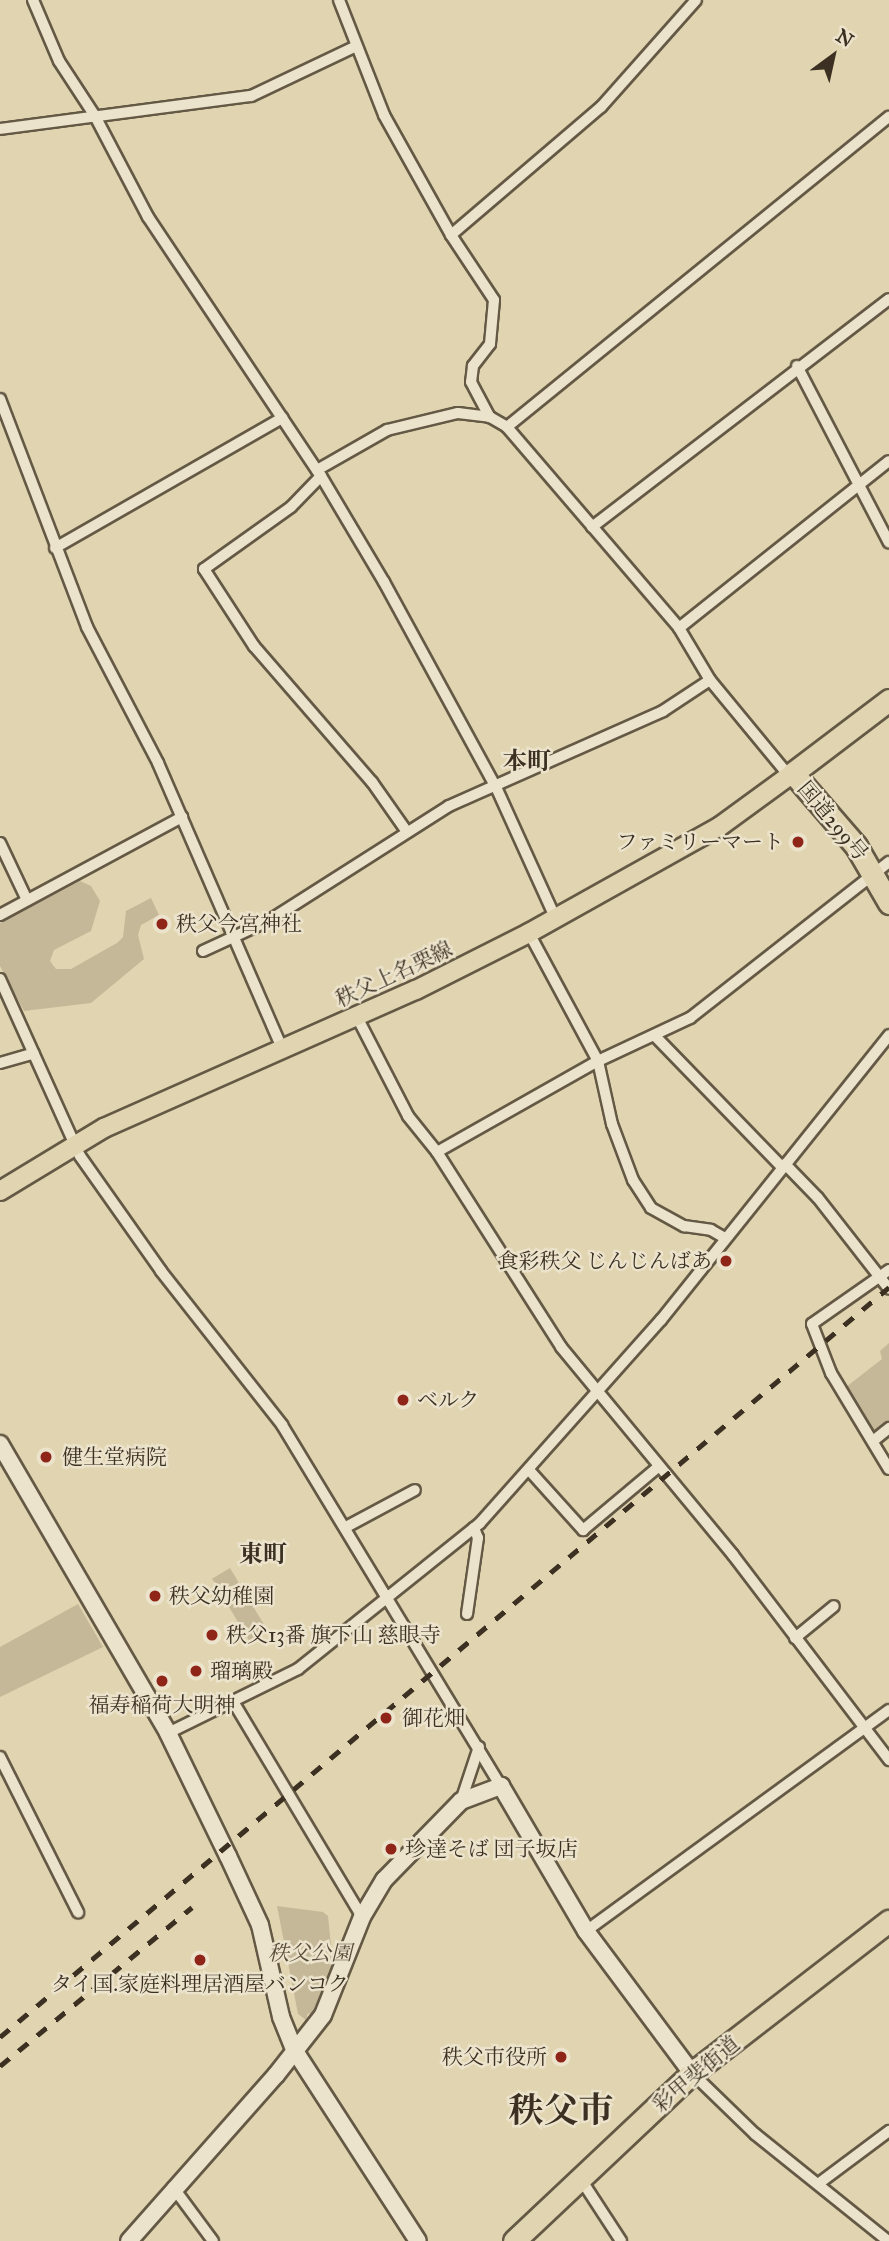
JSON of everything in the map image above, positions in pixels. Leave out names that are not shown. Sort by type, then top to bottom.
[{"type":"highway","name":"国道299号","points":[[889,700],[791,775],[882,867],[889,903]]},
{"type":"highway","name":"彩甲斐街道","points":[[517,2240],[692,2073],[889,1921]]},
{"type":"main road","name":"秩父上名栗線","points":[[0,1191],[73,1143],[357,1017],[556,919],[719,827],[791,775]]},
{"type":"street","points":[[34,0],[59,61],[95,116],[148,217],[319,473],[496,786],[556,919]]},
{"type":"street","points":[[339,0],[354,47],[384,116],[451,234],[494,299],[490,344],[473,366],[471,382],[490,417]]},
{"type":"street","points":[[451,234],[601,107],[696,0]]},
{"type":"street","points":[[0,129],[251,96],[354,47]]},
{"type":"street","points":[[507,427],[889,117]]},
{"type":"street","points":[[592,527],[796,366],[889,299]]},
{"type":"street","points":[[796,366],[861,483],[889,543]]},
{"type":"street","points":[[0,400],[4,417],[87,627],[135,713],[283,1050]]},
{"type":"street","points":[[407,832],[372,782],[254,646],[204,569],[292,507],[319,473],[387,430],[458,413],[490,417],[507,427],[679,628],[710,680],[791,775]]},
{"type":"street","points":[[55,548],[282,418]]},
{"type":"street","points":[[679,628],[889,461]]},
{"type":"street","points":[[203,951],[270,920],[468,796],[663,711],[710,680]]},
{"type":"street","points":[[0,915],[182,817]]},
{"type":"street","points":[[0,843],[27,900]]},
{"type":"street","points":[[437,1152],[598,1061],[690,1018],[882,867]]},
{"type":"street","points":[[529,933],[598,1061],[612,1124],[633,1180],[651,1208],[684,1226],[711,1230],[725,1238]]},
{"type":"street","points":[[0,979],[73,1143],[124,1223],[282,1424],[388,1595],[586,1931],[692,2073],[755,2134],[888,2241]]},
{"type":"street","points":[[357,1017],[408,1116],[437,1152],[532,1303],[597,1393],[795,1638],[889,1760]]},
{"type":"street","points":[[168,1733],[234,1703],[298,1669],[474,1528],[597,1393],[889,1034]]},
{"type":"street","points":[[655,1036],[885,1273],[889,1289]]},
{"type":"street","points":[[0,1063],[34,1054]]},
{"type":"street","points":[[885,1273],[812,1324],[831,1373],[889,1469]]},
{"type":"street","points":[[873,1441],[889,1428]]},
{"type":"street","points":[[0,1444],[168,1733],[256,1916],[281,2017],[295,2051],[418,2241]]},
{"type":"street","points":[[529,1470],[583,1530],[658,1467]]},
{"type":"street","points":[[346,1527],[415,1490]]},
{"type":"street","points":[[467,1614],[478,1538],[474,1528]]},
{"type":"street","points":[[795,1638],[835,1606]]},
{"type":"street","points":[[234,1703],[362,1917]]},
{"type":"street","points":[[586,1931],[889,1710]]},
{"type":"street","points":[[461,1801],[479,1747]]},
{"type":"street","points":[[0,1757],[78,1912]]},
{"type":"street","points":[[129,2241],[173,2187],[295,2051],[329,2004],[362,1917],[384,1880],[461,1801],[501,1786]]},
{"type":"street","points":[[818,2184],[889,2131]]},
{"type":"street","points":[[580,2178],[621,2241]]},
{"type":"street","points":[[173,2187],[214,2241]]},
{"type":"green space","points":[[80,881],[91,886],[100,901],[91,931],[54,950],[50,961],[56,969],[71,969],[117,943],[123,937],[126,911],[151,898],[159,915],[141,925],[138,935],[144,959],[91,1003],[24,1011],[0,966],[0,923]]},
{"type":"green space","points":[[889,1343],[889,1422],[875,1433],[846,1387],[882,1359],[880,1351]]},
{"type":"green space","points":[[230,1568],[267,1630],[249,1641],[212,1579]]},
{"type":"green space","points":[[78,1604],[103,1647],[0,1697],[0,1647]]},
{"type":"green space","name":"秩父公園","points":[[277,1906],[323,1912],[328,1916],[333,1966],[313,2015],[308,2013],[306,2020],[298,2014]]},
{"type":"railway","points":[[0,2037],[889,1287]]},
{"type":"railway","points":[[0,2066],[192,1907]]},
{"type":"place","name":"ファミリーマート","points":[[798,842]]},
{"type":"place","name":"秩父今宮神社","points":[[162,924]]},
{"type":"place","name":"食彩秩父 じんじんばあ","points":[[726,1261]]},
{"type":"place","name":"ベルク","points":[[403,1400]]},
{"type":"place","name":"健生堂病院","points":[[46,1457]]},
{"type":"place","name":"秩父幼稚園","points":[[155,1596]]},
{"type":"place","name":"秩父13番 旗下山 慈眼寺","points":[[212,1635]]},
{"type":"place","name":"瑠璃殿","points":[[196,1671]]},
{"type":"place","name":"福寿稲荷大明神","points":[[162,1681]]},
{"type":"place","name":"御花畑","points":[[386,1718]]},
{"type":"place","name":"珍達そば 団子坂店","points":[[391,1849]]},
{"type":"place","name":"タイ国.家庭料理居酒屋バンコク","points":[[200,1960]]},
{"type":"place","name":"秩父市役所","points":[[561,2057]]},
{"type":"district","name":"本町","points":[[527,762]]},
{"type":"district","name":"東町","points":[[263,1555]]},
{"type":"district","name":"秩父市","points":[[561,2111]]}]
